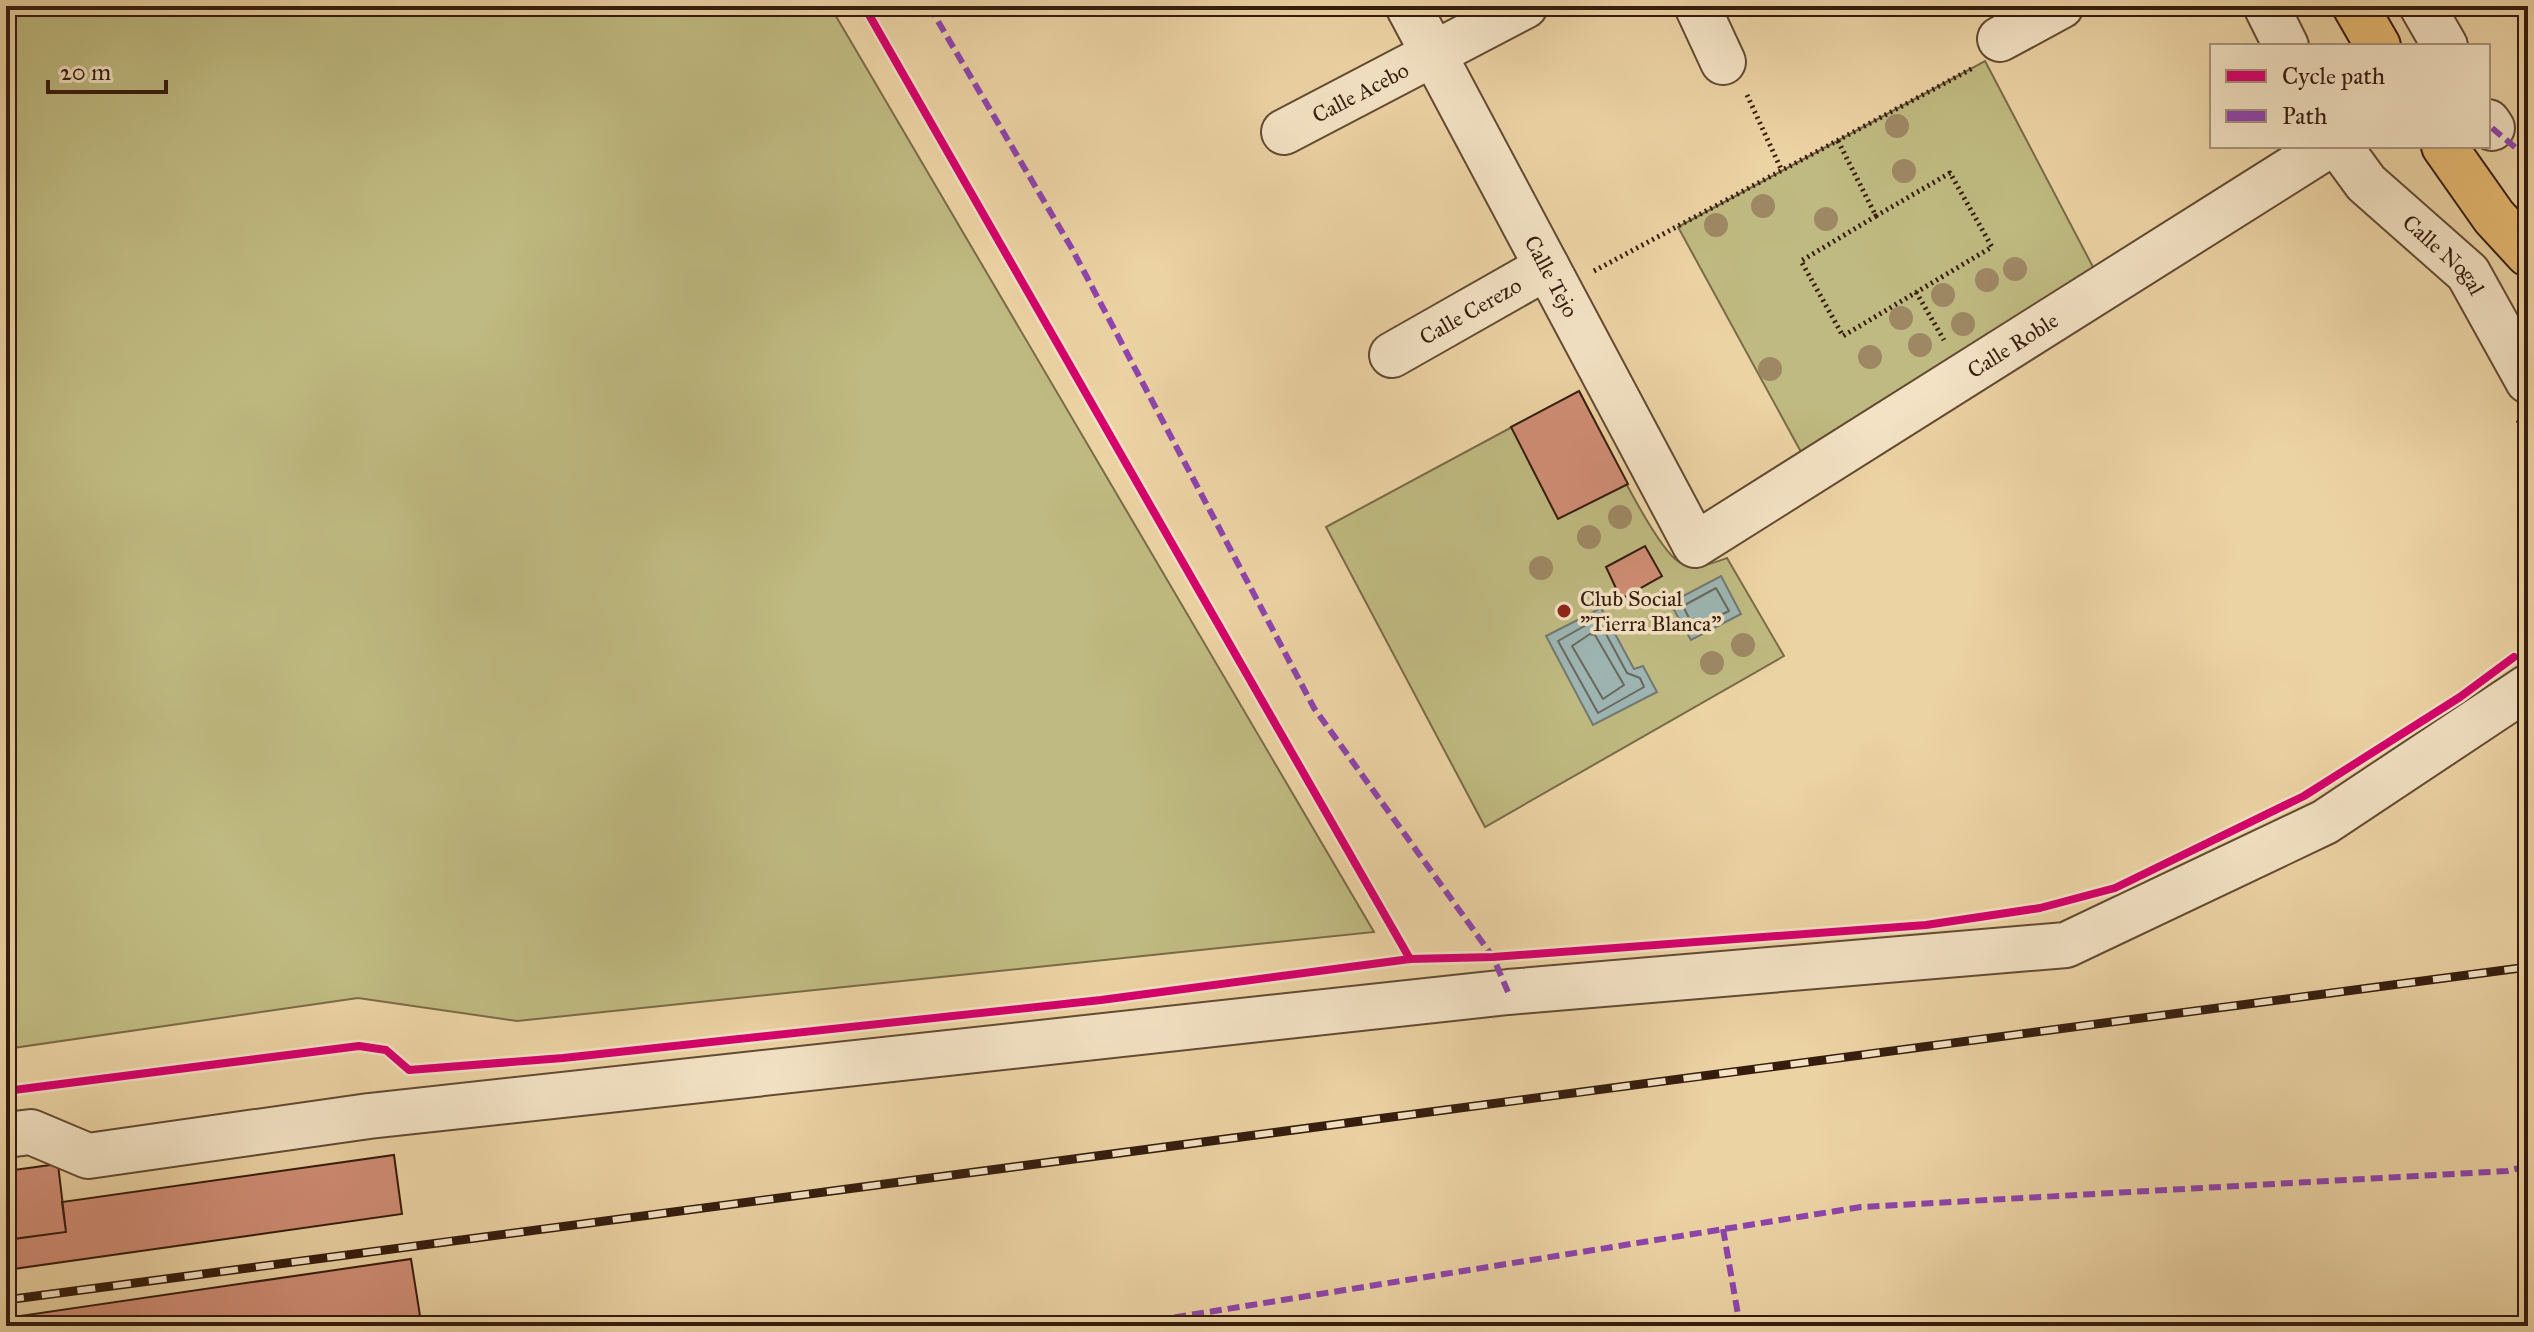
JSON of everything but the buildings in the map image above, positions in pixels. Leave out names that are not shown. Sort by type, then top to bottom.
[{"type":"main road","points":[[2355,6],[2377,44]]},
{"type":"main road","points":[[2445,148],[2494,217],[2528,254]]},
{"type":"street","name":"Calle Tejo","points":[[1408,6],[1436,53],[1695,545]]},
{"type":"street","name":"Calle Acebo","points":[[1284,132],[1525,6]]},
{"type":"street","points":[[1697,6],[1723,62]]},
{"type":"street","points":[[2000,39],[2061,6]]},
{"type":"street","points":[[2266,6],[2285,44]]},
{"type":"street","points":[[2422,6],[2444,44]]},
{"type":"street","name":"Calle Roble","points":[[1695,545],[2325,148]]},
{"type":"street","name":"Calle Nogal","points":[[2340,148],[2366,183],[2468,273],[2528,381]]},
{"type":"street","name":"Calle Cerezo","points":[[1392,355],[1553,278]]},
{"type":"street","points":[[6,1135],[31,1132],[88,1156],[369,1116],[1492,994],[2066,945],[2325,822],[2528,687]]},
{"type":"path","points":[[1553,278],[1782,171],[1985,61],[2000,39]]},
{"type":"path","points":[[1723,62],[1752,104],[1782,171]]},
{"type":"path","points":[[1838,141],[1876,216]]},
{"type":"path","points":[[1950,173],[1992,247],[1843,336],[1801,261],[1876,216],[1950,173]]},
{"type":"path","points":[[1916,292],[1964,376]]},
{"type":"shaded area","points":[[6,6],[830,6],[1374,932],[517,1021],[358,998],[6,1049]]},
{"type":"shaded area","points":[[1985,61],[2104,288],[1812,472],[1678,227]]},
{"type":"shaded area","name":"Club Social \"Tierra Blanca\"","points":[[1579,391],[1641,510],[1668,551],[1679,562],[1691,566],[1727,558],[1784,656],[1485,827],[1326,527]]},
{"type":"water","points":[[1721,576],[1741,614],[1691,640],[1670,603]]},
{"type":"water","points":[[1601,608],[1634,669],[1643,666],[1657,692],[1593,725],[1546,636]]},
{"type":"railway","points":[[6,1300],[2528,967]]},
{"type":"marked path","points":[[929,6],[1071,247],[1314,708],[1493,957],[1508,992]]},
{"type":"marked path","points":[[2492,128],[2528,158]]},
{"type":"marked path","points":[[1121,1326],[1861,1207],[2507,1171],[2528,1166]]},
{"type":"marked path","points":[[1723,1229],[1740,1326]]},
{"type":"cycle path","points":[[864,6],[1410,959]]},
{"type":"cycle path","points":[[6,1091],[359,1046],[386,1050],[409,1070],[563,1058],[1101,1000],[1410,959],[1493,957],[1926,925],[2040,908],[2115,888],[2304,796],[2460,697],[2514,657]]},
{"type":"place","name":"Club Social \"Tierra Blanca\"","points":[[1564,611]]}]
